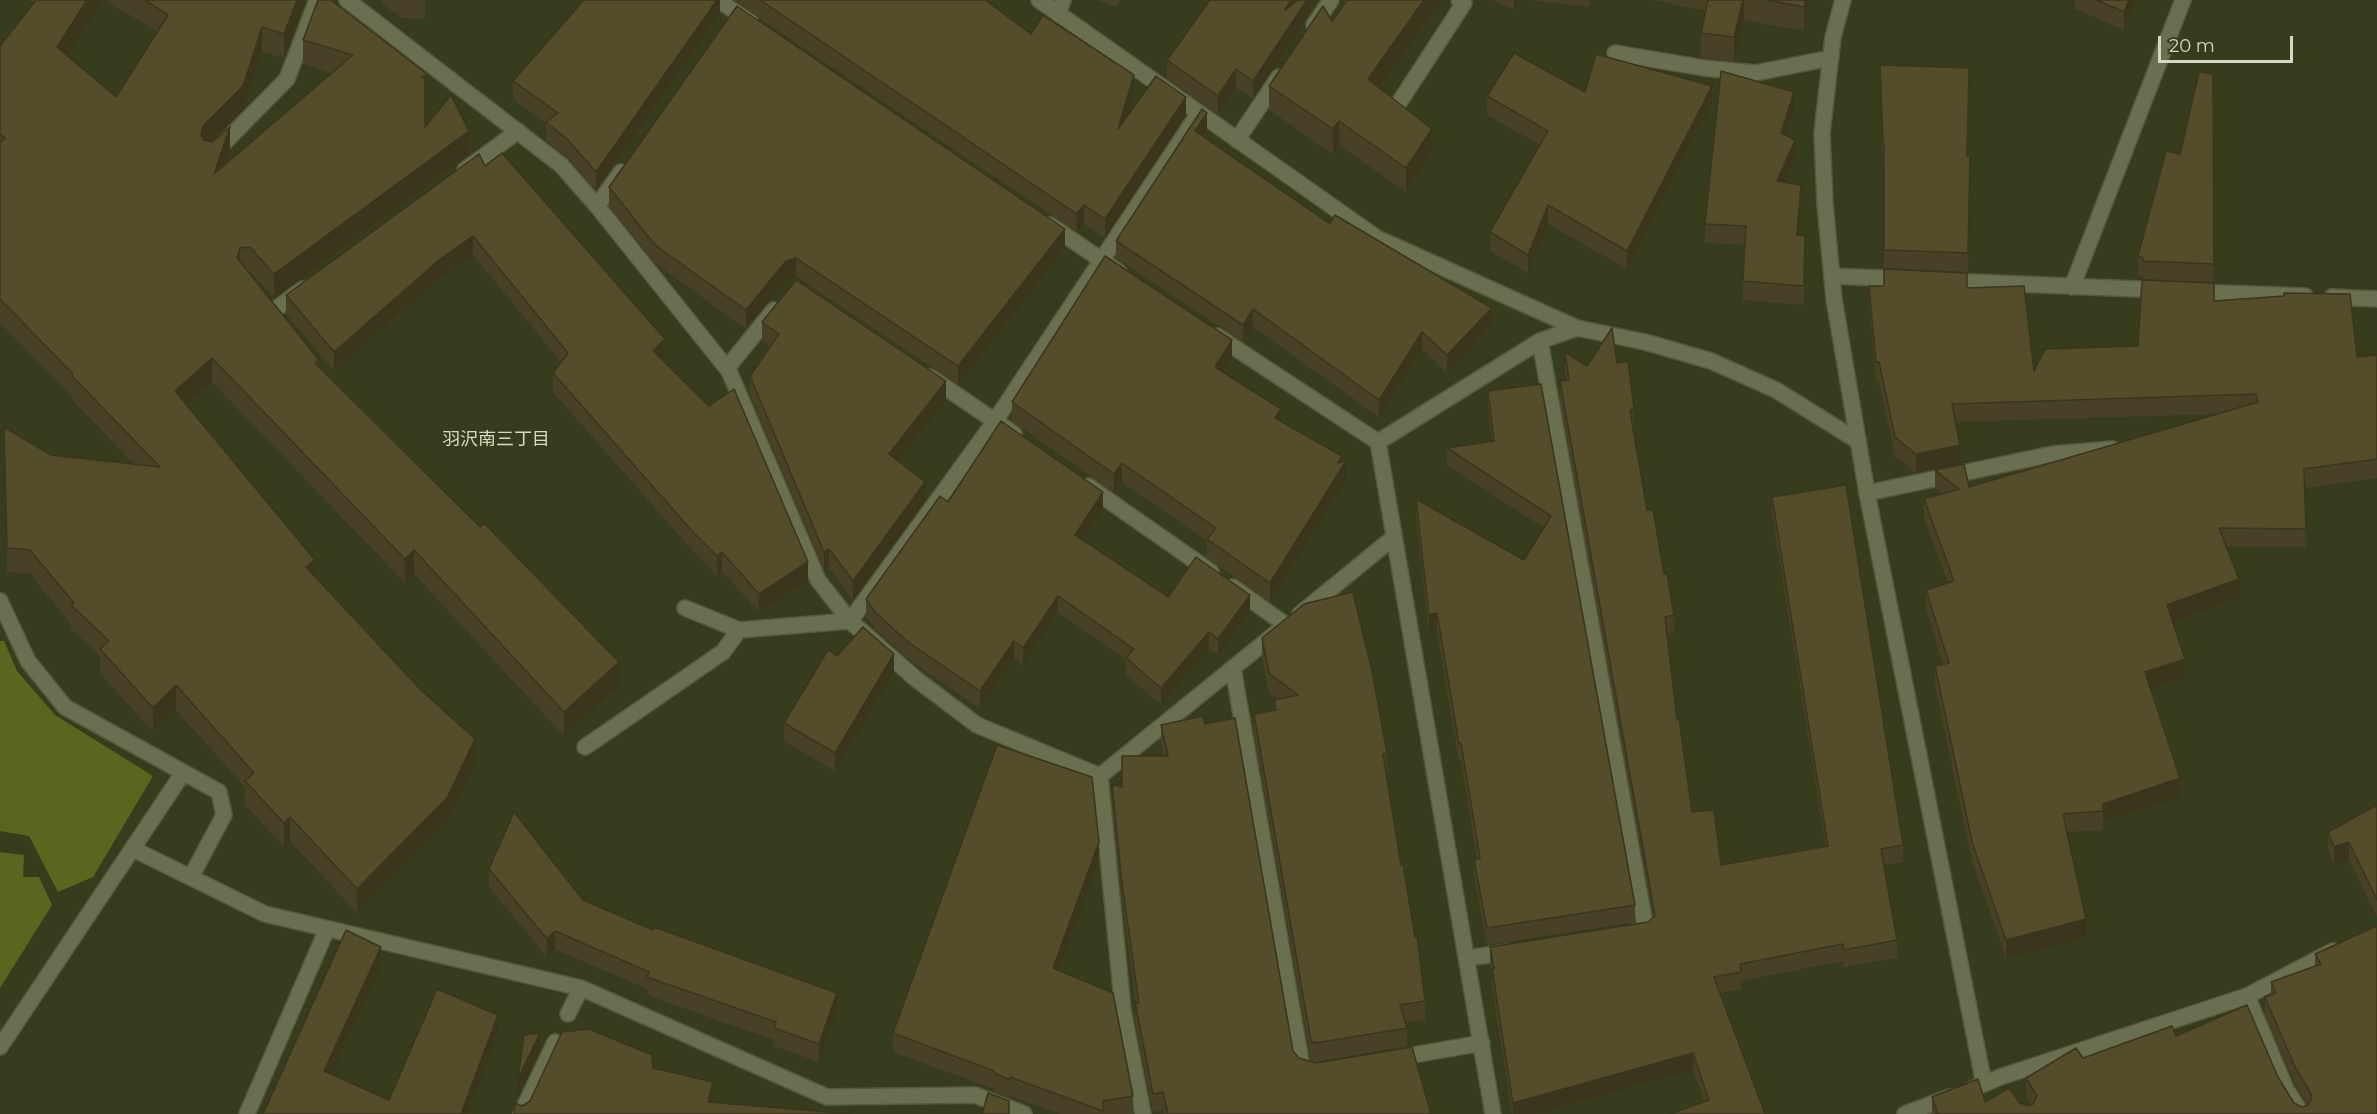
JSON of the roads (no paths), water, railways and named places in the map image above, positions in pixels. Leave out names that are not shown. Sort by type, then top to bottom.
[{"type":"street","points":[[210,157],[287,80],[317,0]]},
{"type":"street","points":[[348,0],[561,165],[597,206],[727,368],[818,580],[850,621],[916,679],[977,725],[1100,776]]},
{"type":"street","points":[[718,0],[730,16],[763,30]]},
{"type":"street","points":[[1039,0],[1061,7],[1199,113],[1377,238],[1577,328],[1645,342],[1711,362],[1776,390],[1858,441]]},
{"type":"street","points":[[1306,37],[1331,0]]},
{"type":"street","points":[[1395,109],[1464,3],[1460,0]]},
{"type":"street","points":[[1844,0],[1833,37],[1822,133],[1825,204],[1832,276],[1867,493],[1984,1084]]},
{"type":"street","points":[[2072,287],[2183,0]]},
{"type":"street","points":[[1615,52],[1704,68],[1755,74],[1831,58]]},
{"type":"street","points":[[1237,140],[1287,65]]},
{"type":"street","points":[[685,608],[739,630],[850,621],[995,421],[1199,113]]},
{"type":"street","points":[[452,180],[518,131]]},
{"type":"street","points":[[597,206],[631,157]]},
{"type":"street","points":[[1034,215],[1131,280]]},
{"type":"street","points":[[1832,276],[2377,299]]},
{"type":"street","points":[[272,312],[319,277]]},
{"type":"street","points":[[727,368],[787,295]]},
{"type":"street","points":[[1200,325],[1378,442],[1494,1114]]},
{"type":"street","points":[[1378,442],[1540,341],[1577,328]]},
{"type":"street","points":[[1540,341],[1646,930],[1623,934]]},
{"type":"street","points":[[919,369],[1024,441]]},
{"type":"street","points":[[1867,493],[2053,454],[2123,448]]},
{"type":"street","points":[[1073,475],[1286,625]]},
{"type":"street","points":[[1100,776],[1394,537]]},
{"type":"street","points":[[0,601],[28,661],[65,707],[219,792],[224,815],[190,876]]},
{"type":"street","points":[[585,747],[723,652],[739,630]]},
{"type":"street","points":[[1233,668],[1302,1067],[1315,1072],[1326,1070]]},
{"type":"street","points":[[0,1047],[183,773]]},
{"type":"street","points":[[1100,776],[1123,1010],[1143,1114]]},
{"type":"street","points":[[133,849],[265,914],[581,987],[827,1096],[975,1095],[1024,1114]]},
{"type":"street","points":[[247,1114],[327,929]]},
{"type":"street","points":[[1905,1114],[1984,1084],[2003,1082],[2247,996],[2347,944]]},
{"type":"street","points":[[1468,958],[1523,950]]},
{"type":"street","points":[[568,1014],[581,987]]},
{"type":"street","points":[[2247,996],[2286,1089],[2302,1114]]},
{"type":"street","points":[[521,1114],[555,1042]]},
{"type":"street","points":[[1382,1061],[1482,1043]]},
{"type":"district","name":"羽沢南三丁目","points":[[496,440]]}]
